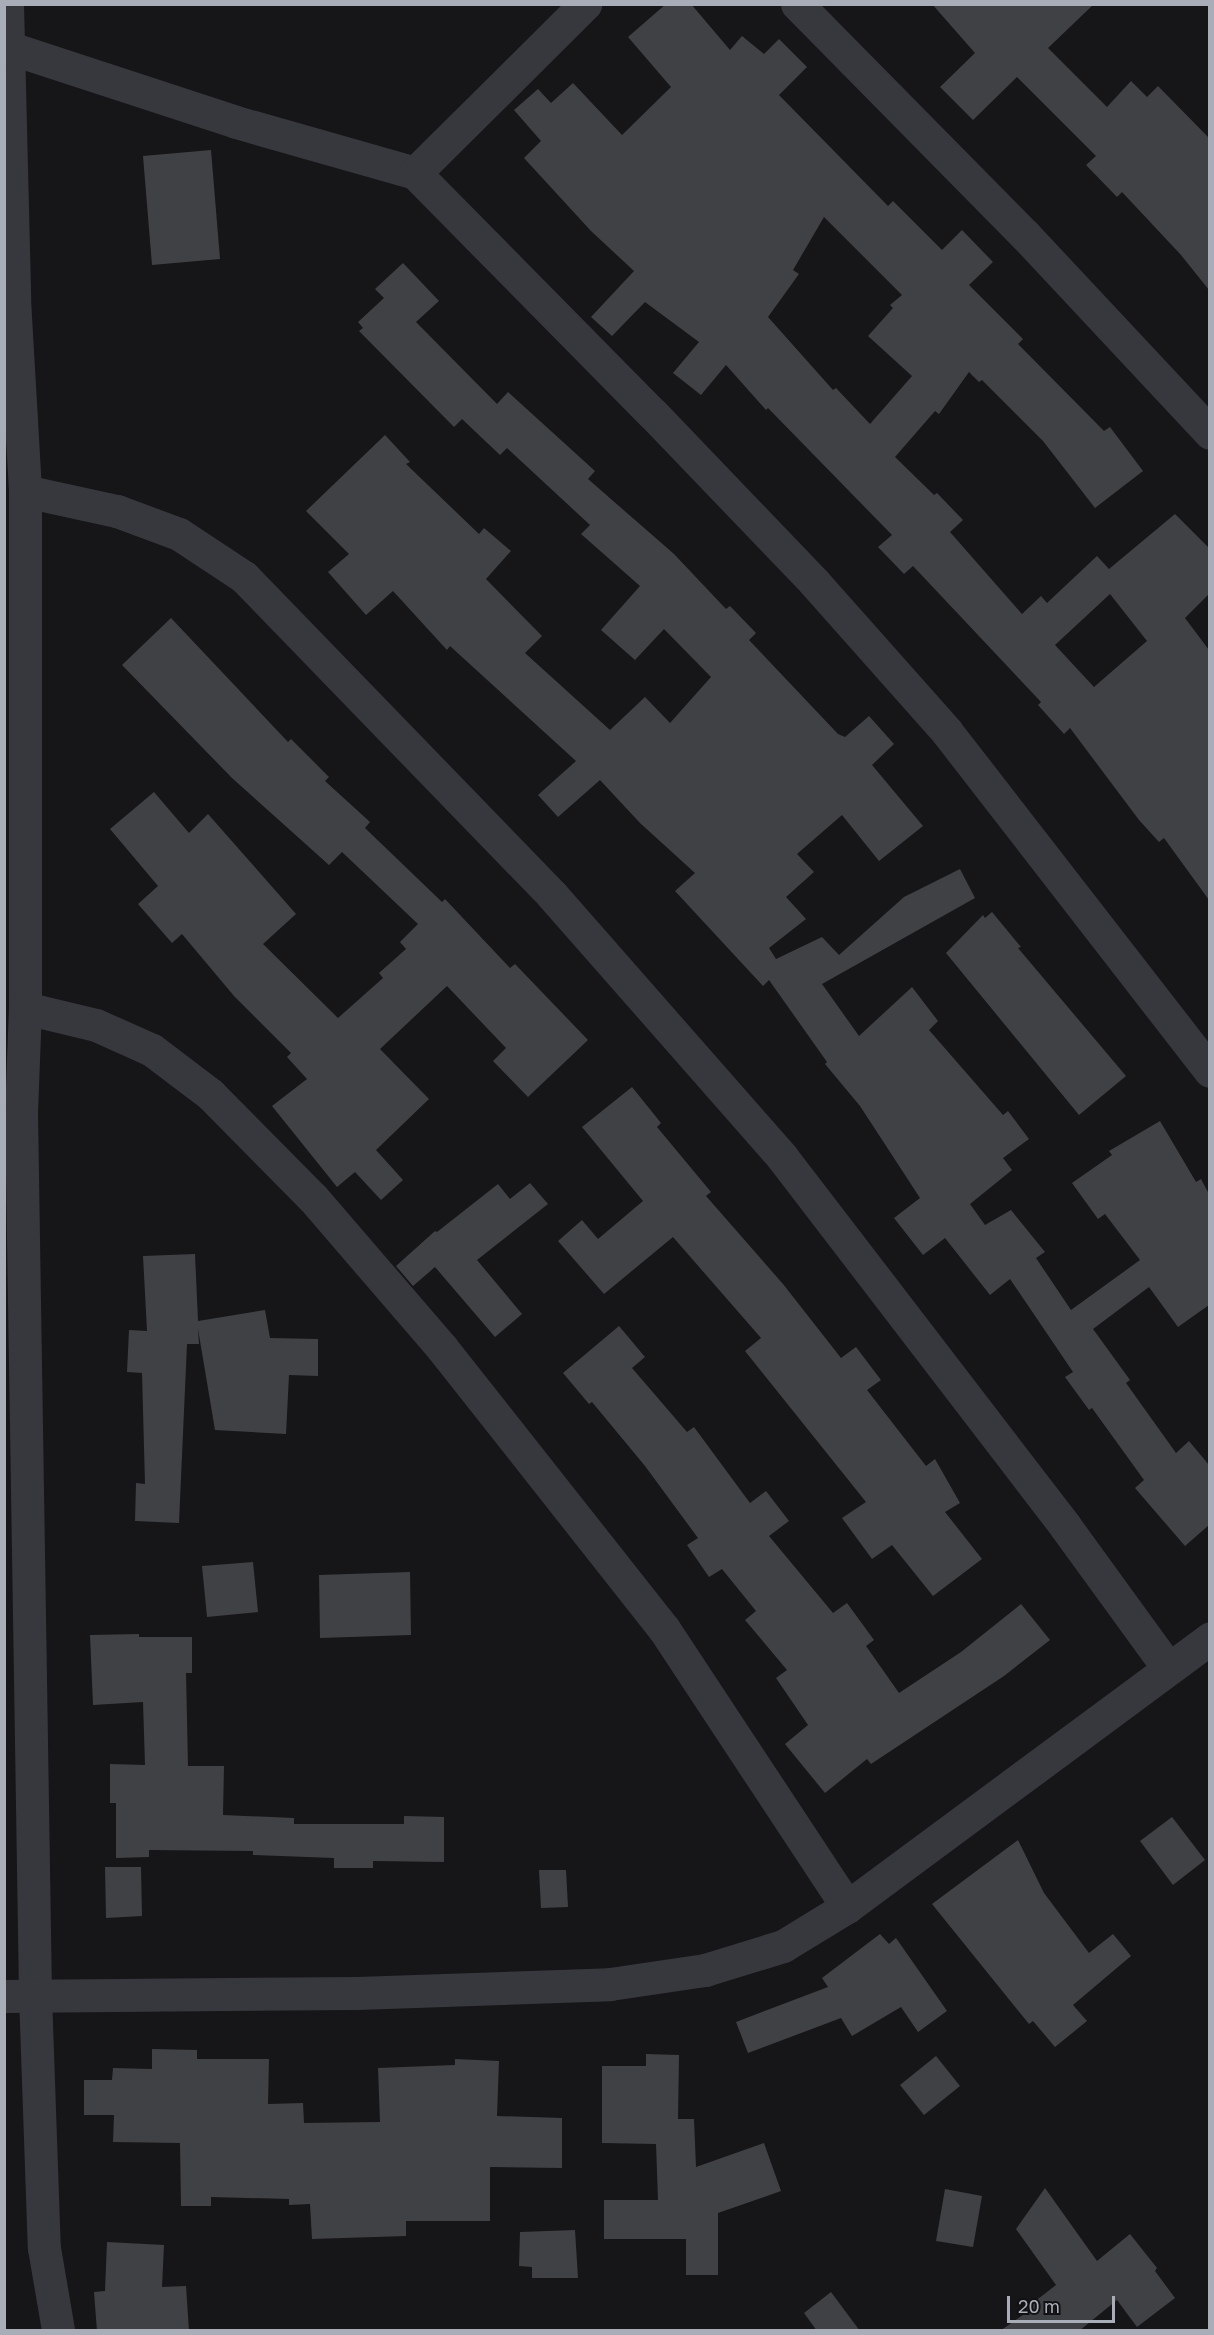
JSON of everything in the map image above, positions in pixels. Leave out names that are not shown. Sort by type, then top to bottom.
[{"type":"street","points":[[6,4],[14,299],[25,491],[25,1008],[13,1112],[20,1995],[44,2248],[58,2331]]},
{"type":"street","points":[[415,173],[585,4]]},
{"type":"street","points":[[797,4],[1025,235],[1209,433]]},
{"type":"street","points":[[7,47],[236,122],[415,173],[653,414],[837,608],[947,732],[1209,1071]]},
{"type":"street","points":[[25,491],[117,511],[179,534],[253,586],[552,895],[782,1157],[1065,1526],[1168,1668]]},
{"type":"street","points":[[25,1008],[96,1025],[152,1050],[210,1094],[314,1198],[441,1348],[664,1629],[847,1907]]},
{"type":"street","points":[[20,1995],[357,1993],[610,1984],[705,1970],[783,1946],[847,1907],[1209,1638]]},
{"type":"building","points":[[666,4],[691,4],[730,50],[742,36],[764,54],[779,39],[807,67],[779,95],[888,206],[893,201],[942,250],[962,230],[993,262],[969,285],[1023,339],[1018,344],[1104,431],[1110,427],[1143,471],[1095,508],[1043,441],[982,380],[979,382],[969,372],[939,414],[935,411],[895,457],[934,495],[937,493],[963,520],[950,532],[1022,614],[1041,596],[1047,603],[1097,556],[1109,569],[1175,514],[1209,548],[1209,594],[1185,618],[1209,650],[1209,900],[1164,838],[1159,842],[1139,820],[1070,728],[1064,734],[1038,705],[1041,702],[913,566],[904,574],[878,547],[892,535],[768,408],[766,410],[726,365],[701,395],[673,373],[699,342],[645,302],[612,336],[591,317],[634,271],[591,231],[524,158],[541,141],[514,110],[538,89],[551,103],[573,83],[622,135],[671,87],[628,37]],"holes":[[[824,217],[902,295],[890,305],[893,308],[868,336],[912,376],[870,424],[836,388],[833,390],[768,317],[799,274],[793,270]],[[1110,594],[1147,641],[1094,687],[1055,645]]]},
{"type":"building","points":[[932,4],[1094,4],[1048,48],[1107,107],[1131,81],[1147,97],[1158,86],[1209,138],[1209,290],[1181,255],[1122,192],[1117,197],[1086,165],[1096,156],[1017,77],[973,120],[940,87],[975,53]]},
{"type":"building","points":[[211,150],[220,259],[152,265],[143,156]]},
{"type":"building","points":[[403,263],[439,301],[416,322],[497,404],[508,392],[595,471],[588,479],[674,554],[726,609],[730,606],[756,633],[749,640],[838,734],[845,737],[869,716],[894,744],[872,765],[923,826],[879,861],[842,815],[797,854],[814,872],[786,897],[806,919],[769,948],[776,959],[822,937],[839,955],[904,897],[960,869],[975,898],[822,984],[859,1036],[912,987],[938,1021],[929,1030],[1003,1115],[1008,1111],[1029,1139],[1003,1158],[1012,1170],[970,1204],[985,1225],[1011,1210],[1045,1252],[1036,1258],[1071,1310],[1140,1260],[1105,1214],[1098,1219],[1072,1183],[1112,1155],[1109,1151],[1160,1121],[1196,1182],[1201,1179],[1209,1194],[1209,1305],[1178,1327],[1149,1287],[1093,1329],[1130,1380],[1126,1383],[1176,1453],[1189,1441],[1209,1465],[1209,1525],[1185,1546],[1135,1488],[1144,1480],[1092,1408],[1089,1410],[1065,1377],[1073,1372],[1010,1279],[990,1295],[945,1238],[923,1255],[894,1218],[920,1198],[860,1106],[825,1064],[827,1062],[769,980],[763,986],[675,891],[695,873],[640,823],[600,780],[558,817],[538,795],[576,761],[450,646],[447,650],[393,591],[366,615],[328,572],[349,554],[306,511],[385,435],[410,462],[406,464],[479,534],[484,528],[511,551],[486,579],[542,636],[525,653],[610,730],[645,697],[670,723],[711,677],[664,629],[635,660],[601,630],[640,586],[581,534],[590,525],[507,448],[500,455],[462,419],[454,427],[359,331],[363,328],[358,322],[384,298],[375,289]]},
{"type":"building","points":[[171,618],[288,742],[291,739],[329,777],[325,781],[370,822],[365,828],[442,902],[445,899],[510,968],[515,964],[588,1040],[528,1097],[493,1061],[506,1048],[447,986],[380,1049],[429,1099],[376,1150],[403,1180],[381,1200],[355,1172],[337,1187],[272,1106],[307,1079],[287,1057],[291,1053],[234,996],[182,934],[172,943],[138,904],[158,886],[110,829],[154,792],[189,833],[208,814],[296,914],[263,944],[338,1018],[383,978],[379,973],[406,949],[400,942],[418,924],[342,852],[329,865],[232,778],[122,665]]},
{"type":"building","points":[[992,912],[1021,947],[1018,948],[1126,1076],[1079,1115],[946,953],[983,915],[985,918]]},
{"type":"building","points":[[632,1087],[661,1123],[657,1127],[711,1192],[706,1196],[783,1284],[841,1358],[856,1347],[881,1380],[867,1390],[926,1466],[935,1459],[960,1503],[945,1512],[982,1559],[933,1596],[892,1545],[872,1559],[842,1518],[866,1502],[745,1351],[761,1338],[673,1237],[604,1294],[558,1241],[582,1220],[598,1239],[643,1201],[582,1127]]},
{"type":"building","points":[[530,1183],[548,1204],[477,1260],[522,1314],[495,1337],[435,1267],[413,1286],[396,1266],[435,1231],[437,1232],[498,1184],[510,1199]]},
{"type":"building","points":[[195,1254],[198,1321],[265,1310],[270,1338],[318,1339],[318,1376],[289,1375],[286,1434],[215,1430],[198,1329],[199,1344],[187,1344],[179,1523],[135,1521],[136,1483],[145,1484],[142,1373],[127,1372],[129,1330],[147,1331],[143,1256]]},
{"type":"building","points":[[619,1326],[645,1357],[632,1368],[687,1432],[694,1427],[750,1503],[766,1491],[789,1521],[769,1536],[833,1613],[847,1603],[874,1640],[866,1646],[899,1693],[961,1652],[1021,1604],[1050,1640],[1004,1676],[871,1764],[867,1759],[825,1793],[785,1744],[808,1725],[776,1678],[787,1670],[745,1620],[756,1611],[722,1569],[709,1577],[687,1545],[698,1538],[645,1466],[592,1402],[589,1404],[563,1373]]},
{"type":"building","points":[[253,1562],[258,1612],[207,1617],[202,1566]]},
{"type":"building","points":[[410,1572],[411,1635],[320,1638],[319,1575]]},
{"type":"building","points":[[139,1634],[139,1637],[192,1637],[192,1673],[186,1673],[188,1766],[224,1766],[223,1815],[294,1818],[294,1824],[404,1824],[404,1816],[444,1817],[444,1862],[373,1861],[373,1868],[334,1868],[334,1858],[253,1855],[253,1851],[149,1850],[149,1857],[116,1858],[116,1803],[110,1803],[110,1764],[145,1765],[143,1702],[93,1705],[90,1635]]},
{"type":"building","points":[[1172,1817],[1205,1860],[1173,1885],[1140,1841]]},
{"type":"building","points":[[1018,1840],[1044,1893],[1089,1953],[1113,1934],[1131,1956],[1073,2005],[1087,2021],[1055,2047],[1033,2021],[1029,2024],[932,1904]]},
{"type":"building","points":[[105,1867],[141,1867],[142,1916],[106,1918]]},
{"type":"building","points":[[539,1870],[566,1870],[568,1907],[541,1908]]},
{"type":"building","points":[[880,1934],[889,1944],[896,1938],[947,2011],[918,2032],[901,2007],[852,2036],[841,2018],[748,2053],[736,2022],[828,1987],[822,1978]]},
{"type":"building","points":[[152,2049],[197,2050],[197,2059],[269,2059],[268,2104],[303,2103],[304,2123],[380,2122],[378,2068],[455,2065],[455,2059],[499,2061],[497,2116],[562,2118],[562,2168],[490,2167],[490,2221],[406,2221],[406,2236],[312,2239],[310,2204],[289,2205],[289,2199],[211,2197],[211,2206],[181,2206],[180,2143],[113,2142],[114,2115],[84,2115],[84,2080],[112,2080],[113,2068],[152,2069]]},
{"type":"building","points":[[646,2054],[679,2055],[678,2119],[694,2119],[696,2167],[764,2143],[781,2191],[718,2213],[718,2275],[686,2275],[686,2239],[604,2239],[604,2200],[658,2200],[656,2144],[602,2143],[602,2066],[646,2066]]},
{"type":"building","points":[[936,2056],[960,2086],[924,2115],[900,2085]]},
{"type":"building","points":[[1045,2188],[1097,2261],[1130,2234],[1157,2268],[1155,2271],[1175,2298],[1137,2327],[1117,2300],[1079,2331],[1000,2331],[1027,2312],[1025,2309],[1056,2285],[1016,2229]]},
{"type":"building","points":[[945,2189],[982,2196],[973,2247],[936,2241]]},
{"type":"building","points":[[575,2230],[578,2278],[532,2278],[532,2267],[519,2266],[520,2232]]},
{"type":"building","points":[[107,2242],[164,2245],[162,2287],[186,2286],[189,2331],[97,2331],[94,2292],[105,2291]]},
{"type":"building","points":[[831,2292],[860,2331],[817,2331],[804,2313]]}]
